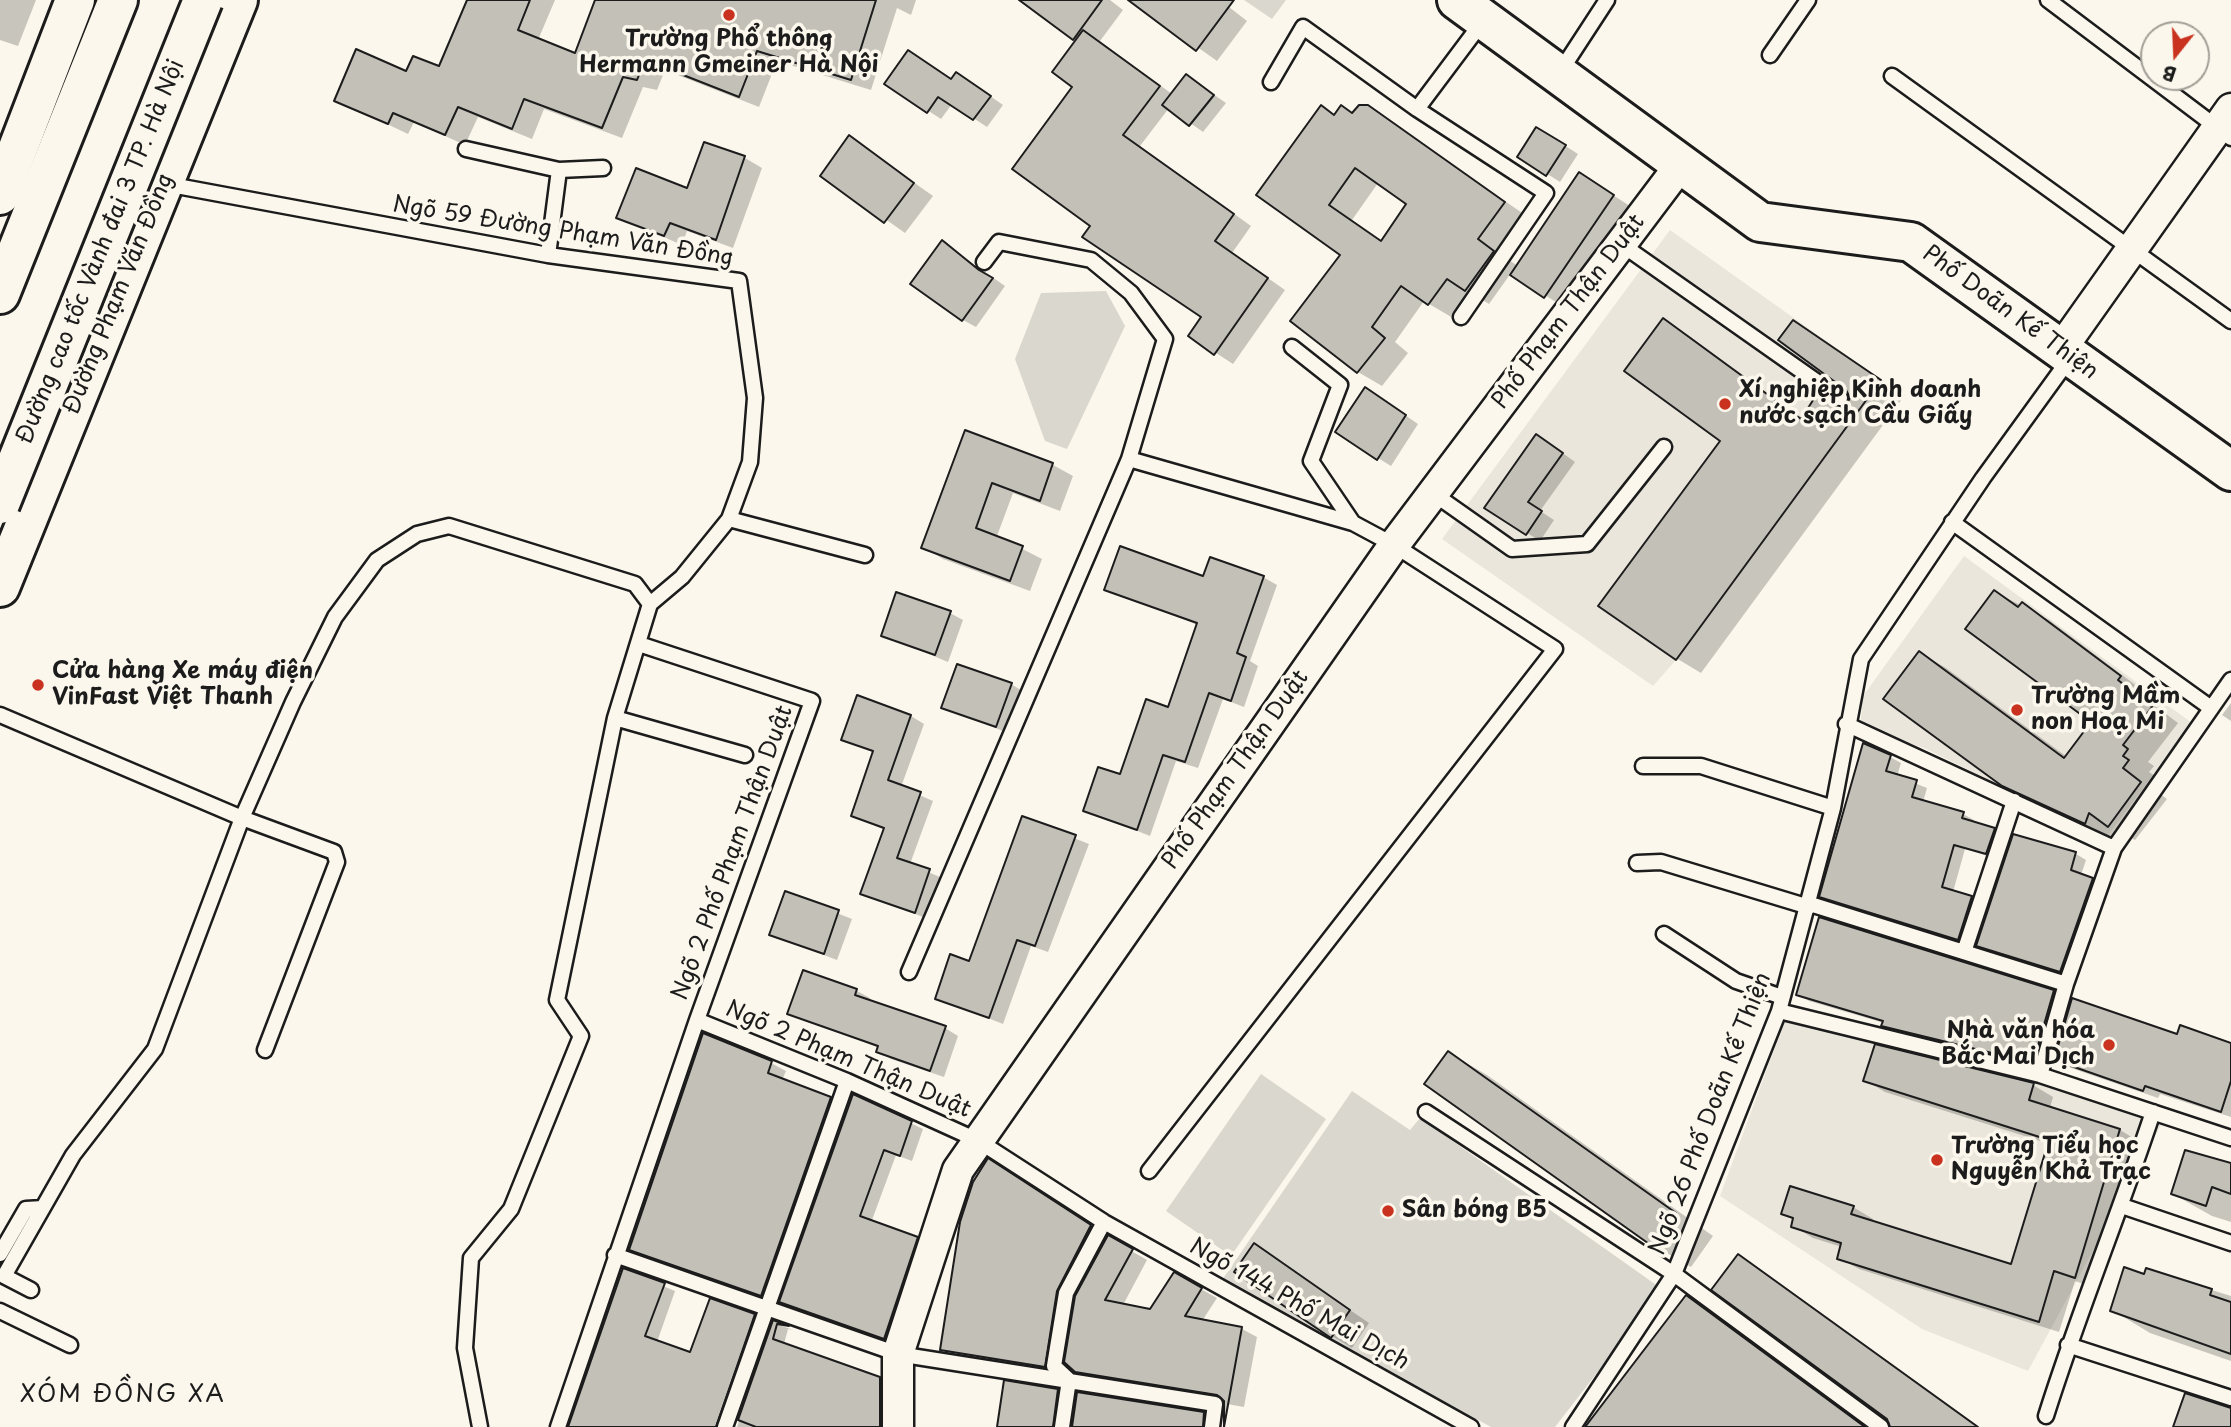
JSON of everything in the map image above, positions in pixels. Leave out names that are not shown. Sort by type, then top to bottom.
[{"type":"main road","points":[[0,195],[75,0]]},
{"type":"main road","points":[[0,294],[118,0]]},
{"type":"main road","name":"Đường cao tốc Vành đai 3 TP. Hà Nội","points":[[0,504],[203,0]]},
{"type":"main road","name":"Đường Phạm Văn Đồng","points":[[0,587],[238,0]]},
{"type":"main road","name":"Phố Doãn Kế Thiện","points":[[1470,10],[1760,222],[1911,242],[2231,471]]},
{"type":"main road","points":[[0,475],[39,491]]},
{"type":"street","points":[[2066,353],[2131,248],[2226,125]]},
{"type":"street","name":"Phố Phạm Thận Duật","points":[[898,1427],[898,1354],[958,1170],[1394,544],[1682,163]]},
{"type":"lane","points":[[1559,74],[1607,0]]},
{"type":"lane","points":[[1770,55],[1808,0]]},
{"type":"lane","points":[[2048,0],[2226,125]]},
{"type":"lane","points":[[1417,109],[1470,10]]},
{"type":"lane","points":[[1271,82],[1303,27],[1417,109],[1546,192],[1461,317]]},
{"type":"lane","points":[[1892,76],[2231,321]]},
{"type":"lane","points":[[466,149],[559,170],[603,168]]},
{"type":"lane","points":[[548,255],[559,170]]},
{"type":"lane","name":"Ngõ 59 Đường Phạm Văn Đồng","points":[[164,184],[548,255],[739,281],[755,398],[750,462],[729,519],[682,577],[650,604]]},
{"type":"lane","points":[[909,972],[1129,459],[1165,339],[1131,293],[1091,260],[999,242],[984,262]]},
{"type":"lane","points":[[1621,244],[1840,398]]},
{"type":"lane","points":[[1292,347],[1340,384],[1311,461],[1353,523]]},
{"type":"lane","name":"Ngõ 26 Phố Doãn Kế Thiện","points":[[1573,1427],[1674,1274],[1781,1004],[1833,808],[1846,724],[1860,659],[2066,353]]},
{"type":"lane","points":[[1434,494],[1512,550],[1587,544],[1664,447]]},
{"type":"lane","points":[[1129,459],[1353,523],[1394,544],[1555,649],[1149,1171]]},
{"type":"lane","points":[[729,519],[865,555]]},
{"type":"lane","points":[[1952,522],[2211,708]]},
{"type":"lane","points":[[31,1290],[4,1276],[73,1155],[155,1049],[242,818],[293,702],[335,617],[377,560],[417,534],[449,526],[635,584],[650,604],[615,718],[557,1000],[581,1036],[511,1209],[471,1258],[465,1348],[480,1427]]},
{"type":"lane","name":"Ngõ 2 Phố Phạm Thận Duật","points":[[639,643],[812,701],[697,1020]]},
{"type":"lane","points":[[2040,1075],[2066,984],[2113,848],[2231,680]]},
{"type":"lane","points":[[0,715],[242,818],[330,849],[337,858],[265,1050]]},
{"type":"lane","points":[[615,718],[745,755]]},
{"type":"lane","points":[[1846,724],[2113,848]]},
{"type":"lane","points":[[1643,766],[1701,766],[1833,808]]},
{"type":"lane","points":[[1964,952],[2014,801]]},
{"type":"lane","points":[[1637,863],[1661,862],[2066,984]]},
{"type":"lane","points":[[1664,934],[1736,981],[1781,1004],[2040,1075],[2231,1138]]},
{"type":"lane","name":"Ngõ 2 Phạm Thận Duật","points":[[558,1427],[697,1020],[847,1081],[977,1140],[1104,1222]]},
{"type":"lane","points":[[725,1427],[847,1081]]},
{"type":"lane","points":[[1426,1112],[1674,1274],[1881,1427]]},
{"type":"lane","points":[[2046,1416],[2068,1345],[2122,1206],[2153,1112]]},
{"type":"lane","points":[[2122,1206],[2231,1243]]},
{"type":"lane","points":[[0,1254],[26,1209],[43,1208]]},
{"type":"lane","points":[[1069,1381],[1054,1366],[1066,1293],[1104,1222]]},
{"type":"lane","name":"Ngõ 144 Phố Mai Dịch","points":[[1104,1222],[1471,1427]]},
{"type":"lane","points":[[615,1255],[898,1354],[1215,1404],[1212,1427]]},
{"type":"lane","points":[[0,1311],[70,1345]]},
{"type":"lane","points":[[2068,1345],[2231,1398]]},
{"type":"lane","points":[[1062,1427],[1069,1381]]},
{"type":"shaded area","points":[[1244,0],[1286,0],[1272,19]]},
{"type":"shaded area","points":[[1670,230],[1881,380],[1676,660],[1653,686],[1442,539]]},
{"type":"shaded area","points":[[1106,291],[1125,326],[1067,449],[1045,441],[1015,359],[1041,293]]},
{"type":"shaded area","name":"Trường Mầm non Hoạ Mi","points":[[1964,556],[2192,723],[2103,842],[2044,814],[1985,778],[1924,748],[1860,729],[1863,696]]},
{"type":"shaded area","name":"Trường Tiểu học Nguyễn Khả Trạc","points":[[1785,1020],[2024,1079],[2161,1125],[2028,1371],[1922,1329],[1720,1196]]},
{"type":"shaded area","points":[[1261,1074],[1326,1119],[1231,1256],[1166,1211]]},
{"type":"shaded area","points":[[1352,1091],[1410,1130],[1420,1118],[1662,1289],[1555,1427],[1491,1427],[1222,1280]]},
{"type":"building","points":[[467,0],[530,0],[518,30],[575,53],[595,0],[876,0],[851,80],[757,51],[739,97],[645,60],[637,80],[623,77],[602,128],[524,99],[512,129],[458,107],[445,135],[393,113],[388,124],[334,101],[356,49],[406,71],[413,56],[439,66]]},
{"type":"building","points":[[1019,0],[1102,0],[1073,40]]},
{"type":"building","points":[[1128,0],[1234,0],[1196,51]]},
{"type":"building","points":[[1083,30],[1160,86],[1123,135],[1234,214],[1215,241],[1268,278],[1214,355],[1188,336],[1201,317],[1082,237],[1090,226],[1012,169],[1072,87],[1052,72]]},
{"type":"building","points":[[908,50],[951,79],[956,72],[991,96],[973,120],[938,97],[927,113],[884,84]]},
{"type":"building","points":[[1186,74],[1214,95],[1189,126],[1162,105]]},
{"type":"building","points":[[1321,105],[1334,115],[1341,105],[1352,113],[1359,105],[1368,105],[1505,202],[1478,239],[1494,251],[1465,291],[1447,279],[1428,305],[1401,286],[1372,327],[1385,338],[1357,373],[1290,321],[1340,255],[1256,195]],"holes":[[[1355,168],[1406,204],[1381,241],[1329,205]]]},
{"type":"building","points":[[1536,127],[1566,145],[1546,176],[1517,157]]},
{"type":"building","points":[[849,135],[914,183],[884,223],[820,176]]},
{"type":"building","points":[[704,142],[745,156],[716,240],[670,223],[664,236],[616,218],[636,168],[687,188]]},
{"type":"building","points":[[1579,172],[1614,195],[1544,298],[1510,275]]},
{"type":"building","points":[[942,240],[993,278],[962,321],[910,284]]},
{"type":"building","points":[[1663,318],[1801,419],[1817,394],[1838,407],[1845,406],[1850,398],[1846,390],[1778,340],[1793,320],[1881,380],[1676,660],[1598,606],[1720,441],[1624,371]]},
{"type":"building","points":[[1365,387],[1406,415],[1377,460],[1335,432]]},
{"type":"building","points":[[965,430],[1053,463],[1040,501],[992,483],[976,528],[1023,546],[1010,581],[921,548]]},
{"type":"building","points":[[1536,434],[1563,453],[1528,502],[1542,511],[1526,535],[1484,508]]},
{"type":"building","points":[[1120,546],[1203,576],[1210,557],[1264,576],[1237,653],[1246,657],[1231,701],[1209,693],[1185,762],[1163,755],[1137,830],[1083,811],[1098,767],[1120,774],[1146,699],[1168,707],[1197,623],[1104,590]]},
{"type":"building","points":[[1994,590],[2018,607],[2022,602],[2121,676],[2118,680],[2152,707],[2123,745],[2128,749],[2123,756],[2129,760],[2123,768],[2141,782],[2108,827],[2089,813],[2085,824],[2002,786],[1883,699],[1919,651],[2064,758],[2091,722],[1965,629]]},
{"type":"building","points":[[896,592],[951,611],[935,655],[881,636]]},
{"type":"building","points":[[957,664],[1012,683],[996,727],[941,708]]},
{"type":"building","points":[[857,695],[911,715],[888,780],[921,792],[897,858],[930,869],[915,913],[860,894],[884,828],[851,816],[873,751],[841,740]]},
{"type":"building","points":[[1863,743],[1891,755],[1886,771],[1917,780],[1912,797],[1964,812],[1962,818],[1995,828],[1986,854],[1954,845],[1942,887],[1972,896],[1958,940],[1819,897]]},
{"type":"building","points":[[1022,816],[1076,835],[1035,946],[1017,940],[989,1018],[935,999],[950,954],[969,961]]},
{"type":"building","points":[[2013,834],[2076,852],[2071,870],[2093,878],[2060,972],[1976,946]]},
{"type":"building","points":[[785,891],[839,910],[824,954],[769,935]]},
{"type":"building","points":[[1819,917],[2054,990],[2033,1063],[1881,1026],[1883,1021],[1796,995]]},
{"type":"building","points":[[803,970],[857,989],[855,995],[946,1026],[930,1071],[876,1052],[878,1046],[787,1014]]},
{"type":"building","points":[[2072,998],[2177,1034],[2180,1025],[2231,1043],[2231,1081],[2221,1112],[2145,1086],[2143,1091],[2054,1060]]},
{"type":"building","points":[[703,1033],[772,1061],[768,1073],[831,1097],[761,1296],[629,1250]]},
{"type":"building","points":[[1875,1044],[2034,1083],[2029,1100],[2120,1129],[2075,1278],[2054,1271],[2039,1322],[1837,1259],[1841,1243],[1791,1227],[1793,1218],[1781,1214],[1790,1186],[1854,1206],[1851,1214],[2011,1264],[2049,1140],[1863,1081]]},
{"type":"building","points":[[1448,1051],[1676,1213],[1652,1246],[1424,1084]]},
{"type":"building","points":[[853,1094],[912,1121],[900,1156],[884,1150],[860,1216],[918,1237],[884,1339],[779,1302]]},
{"type":"building","points":[[2185,1150],[2231,1163],[2231,1194],[2212,1187],[2206,1206],[2171,1194]]},
{"type":"building","points":[[988,1158],[1091,1225],[1057,1291],[1045,1367],[940,1350],[960,1222],[973,1182]]},
{"type":"building","points":[[1108,1235],[1133,1249],[1105,1300],[1150,1309],[1174,1272],[1202,1288],[1185,1316],[1242,1327],[1224,1427],[1224,1401],[1217,1395],[1075,1372],[1064,1362],[1075,1296]]},
{"type":"building","points":[[1254,1243],[1350,1310],[1331,1338],[1234,1272]]},
{"type":"building","points":[[1738,1254],[1978,1427],[1890,1427],[1887,1419],[1711,1290]]},
{"type":"building","points":[[2124,1267],[2144,1274],[2146,1268],[2212,1289],[2210,1295],[2231,1302],[2231,1354],[2110,1311]]},
{"type":"building","points":[[623,1268],[665,1283],[645,1336],[690,1352],[710,1298],[755,1314],[716,1427],[568,1427]]},
{"type":"building","points":[[1686,1295],[1865,1427],[1585,1427]]},
{"type":"building","points":[[773,1320],[789,1326],[777,1324],[773,1339],[880,1377],[880,1427],[756,1427],[738,1420]]},
{"type":"building","points":[[1004,1380],[1058,1389],[1053,1427],[997,1427]]},
{"type":"building","points":[[1077,1392],[1204,1412],[1203,1427],[1072,1427]]},
{"type":"building","points":[[2185,1393],[2231,1408],[2231,1427],[2173,1427]]},
{"type":"place","name":"Trường Phổ thông Hermann Gmeiner Hà Nội","points":[[729,15]]},
{"type":"place","name":"Xí nghiệp Kinh doanh nước sạch Cầu Giấy","points":[[1725,404]]},
{"type":"place","name":"Cửa hàng Xe máy điện VinFast Việt Thanh","points":[[38,685]]},
{"type":"place","name":"Trường Mầm non Hoạ Mi","points":[[2017,710]]},
{"type":"place","name":"Nhà văn hóa Bắc Mai Dịch","points":[[2109,1045]]},
{"type":"place","name":"Trường Tiểu học Nguyễn Khả Trạc","points":[[1937,1160]]},
{"type":"place","name":"Sân bóng B5","points":[[1388,1211]]},
{"type":"district","name":"XÓM ĐỒNG XA","points":[[123,1395]]}]
